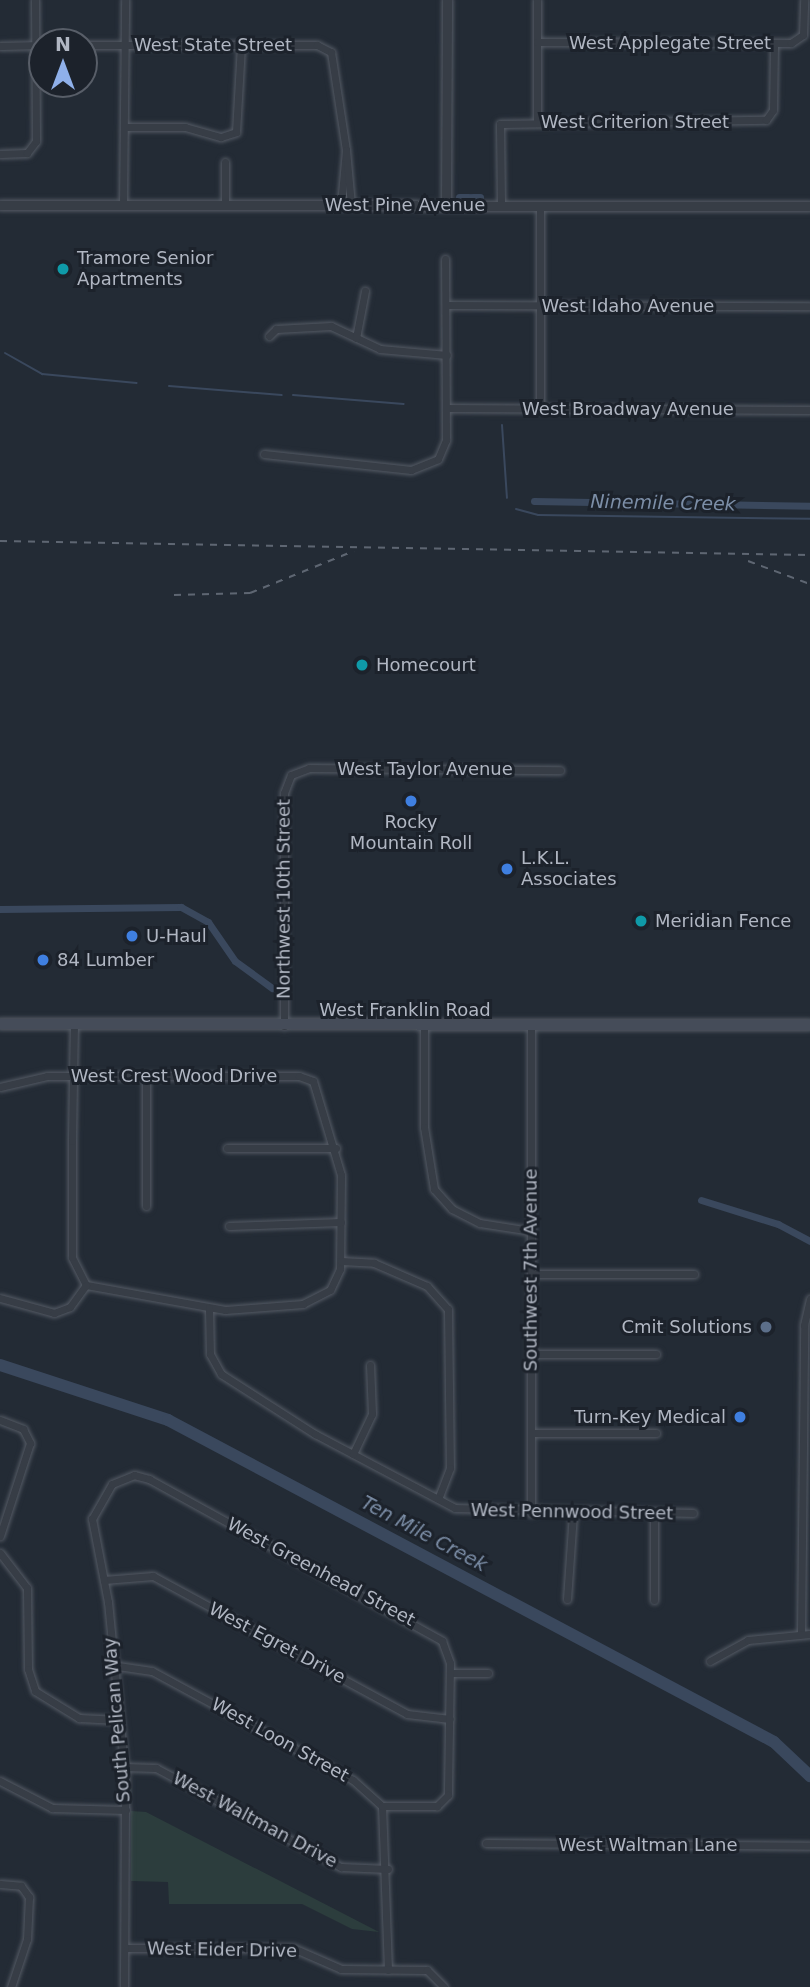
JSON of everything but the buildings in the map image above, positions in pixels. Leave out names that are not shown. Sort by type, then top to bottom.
[{"type":"main road","name":"West Franklin Road","points":[[0,1024],[531,1027],[810,1024]]},
{"type":"street","points":[[35,0],[37,28]]},
{"type":"street","points":[[123,205],[125,0]]},
{"type":"street","points":[[446,205],[447,0]]},
{"type":"street","points":[[537,0],[537,122]]},
{"type":"street","name":"West Applegate Street","points":[[537,43],[774,43],[801,39],[804,0]]},
{"type":"street","name":"West Criterion Street","points":[[501,205],[500,124],[770,118],[774,43]]},
{"type":"street","points":[[0,46],[28,45]]},
{"type":"street","name":"West State Street","points":[[98,45],[317,45],[335,50],[346,150],[346,205]]},
{"type":"street","points":[[124,127],[185,127],[221,137],[236,131],[242,117],[242,45]]},
{"type":"street","points":[[0,154],[32,150],[35,98]]},
{"type":"street","points":[[225,162],[225,205]]},
{"type":"street","name":"West Pine Avenue","points":[[0,205],[810,206]]},
{"type":"street","points":[[540,206],[540,408]]},
{"type":"street","points":[[264,454],[411,470],[438,459],[447,408],[445,259]]},
{"type":"street","points":[[356,338],[365,291]]},
{"type":"street","name":"West Idaho Avenue","points":[[446,305],[810,306]]},
{"type":"street","points":[[269,336],[276,329],[331,326],[380,349],[447,355]]},
{"type":"street","name":"West Broadway Avenue","points":[[447,408],[810,410]]},
{"type":"street","name":"West Taylor Avenue","points":[[291,775],[309,768],[561,770]]},
{"type":"street","name":"Northwest 10th Street","points":[[284,1026],[284,793],[291,775]]},
{"type":"street","points":[[74,1025],[72,1257],[86,1285]]},
{"type":"street","points":[[424,1026],[424,1127],[434,1189],[452,1209],[480,1223],[531,1231]]},
{"type":"street","name":"Southwest 7th Avenue","points":[[531,1027],[531,1513]]},
{"type":"street","name":"West Crest Wood Drive","points":[[0,1087],[73,1076],[299,1076],[318,1087],[336,1148],[341,1261]]},
{"type":"street","points":[[146,1076],[146,1206]]},
{"type":"street","points":[[227,1148],[336,1148]]},
{"type":"street","points":[[229,1226],[341,1222]]},
{"type":"street","points":[[86,1285],[209,1308],[311,1302],[335,1283],[341,1261],[374,1263],[427,1286],[448,1309],[450,1468],[438,1499]]},
{"type":"street","points":[[531,1274],[694,1274]]},
{"type":"street","points":[[0,1298],[54,1312],[70,1307],[86,1285]]},
{"type":"street","points":[[710,1661],[748,1640],[806,1634],[804,1325],[810,1299]]},
{"type":"street","name":"West Pennwood Street","points":[[209,1308],[210,1354],[222,1374],[353,1454],[438,1499],[469,1512],[693,1513]]},
{"type":"street","points":[[531,1354],[656,1354]]},
{"type":"street","points":[[353,1454],[372,1414],[370,1365]]},
{"type":"street","points":[[0,1420],[28,1435],[29,1451],[0,1536]]},
{"type":"street","points":[[531,1433],[656,1433]]},
{"type":"street","name":"South Pelican Way","points":[[124,1987],[124,1768],[104,1580],[93,1511],[112,1484],[134,1475]]},
{"type":"street","name":"West Greenhead Street","points":[[134,1475],[430,1631],[446,1648],[450,1673],[450,1719],[444,1801],[382,1807]]},
{"type":"street","points":[[567,1599],[573,1513]]},
{"type":"street","points":[[653,1513],[654,1600]]},
{"type":"street","points":[[0,1553],[27,1588],[28,1669],[35,1691],[79,1718],[118,1720]]},
{"type":"street","name":"West Egret Drive","points":[[104,1580],[153,1576],[407,1714],[450,1719]]},
{"type":"street","name":"West Loon Street","points":[[111,1665],[152,1671],[353,1780],[382,1807]]},
{"type":"street","points":[[450,1673],[488,1673]]},
{"type":"street","name":"West Waltman Drive","points":[[124,1768],[156,1768],[341,1867],[387,1869]]},
{"type":"street","points":[[0,1781],[52,1808],[126,1810]]},
{"type":"street","points":[[382,1807],[387,1869],[388,1970]]},
{"type":"street","name":"West Waltman Lane","points":[[486,1843],[810,1846]]},
{"type":"street","points":[[0,1884],[26,1888],[27,1940],[11,1987]]},
{"type":"street","name":"West Eider Drive","points":[[125,1948],[293,1948],[341,1969],[388,1970],[439,1976],[444,1987]]},
{"type":"shaded area","points":[[131,1811],[146,1812],[379,1932],[352,1929],[302,1904],[169,1904],[168,1882],[131,1881]]},
{"type":"waterway","points":[[459,197],[469,197]]},
{"type":"waterway","points":[[472,197],[480,197]]},
{"type":"waterway","name":"Ninemile Creek","points":[[5,353],[42,374],[137,383]]},
{"type":"waterway","name":"Ninemile Creek","points":[[169,386],[282,395]]},
{"type":"waterway","name":"Ninemile Creek","points":[[293,395],[404,404]]},
{"type":"waterway","name":"Ninemile Creek","points":[[502,425],[507,498]]},
{"type":"waterway","points":[[534,501],[810,506]]},
{"type":"waterway","name":"Ninemile Creek","points":[[516,509],[538,515],[810,519]]},
{"type":"waterway","points":[[0,909],[181,907],[208,922],[235,961],[272,988]]},
{"type":"waterway","points":[[701,1200],[778,1224],[810,1241]]},
{"type":"waterway","name":"Ten Mile Creek","points":[[0,1365],[168,1420],[774,1742],[810,1776]]},
{"type":"railway","points":[[0,541],[810,555]]},
{"type":"railway","points":[[174,595],[250,593],[354,551]]},
{"type":"railway","points":[[748,561],[810,584]]},
{"type":"place","name":"Tramore Senior Apartments","points":[[63,269]]},
{"type":"place","name":"Homecourt","points":[[362,665]]},
{"type":"place","name":"Rocky Mountain Roll","points":[[411,801]]},
{"type":"place","name":"L.K.L. Associates","points":[[507,869]]},
{"type":"place","name":"Meridian Fence","points":[[641,921]]},
{"type":"place","name":"U-Haul","points":[[132,936]]},
{"type":"place","name":"84 Lumber","points":[[43,960]]},
{"type":"place","name":"Cmit Solutions","points":[[766,1327]]},
{"type":"place","name":"Turn-Key Medical","points":[[740,1417]]}]
